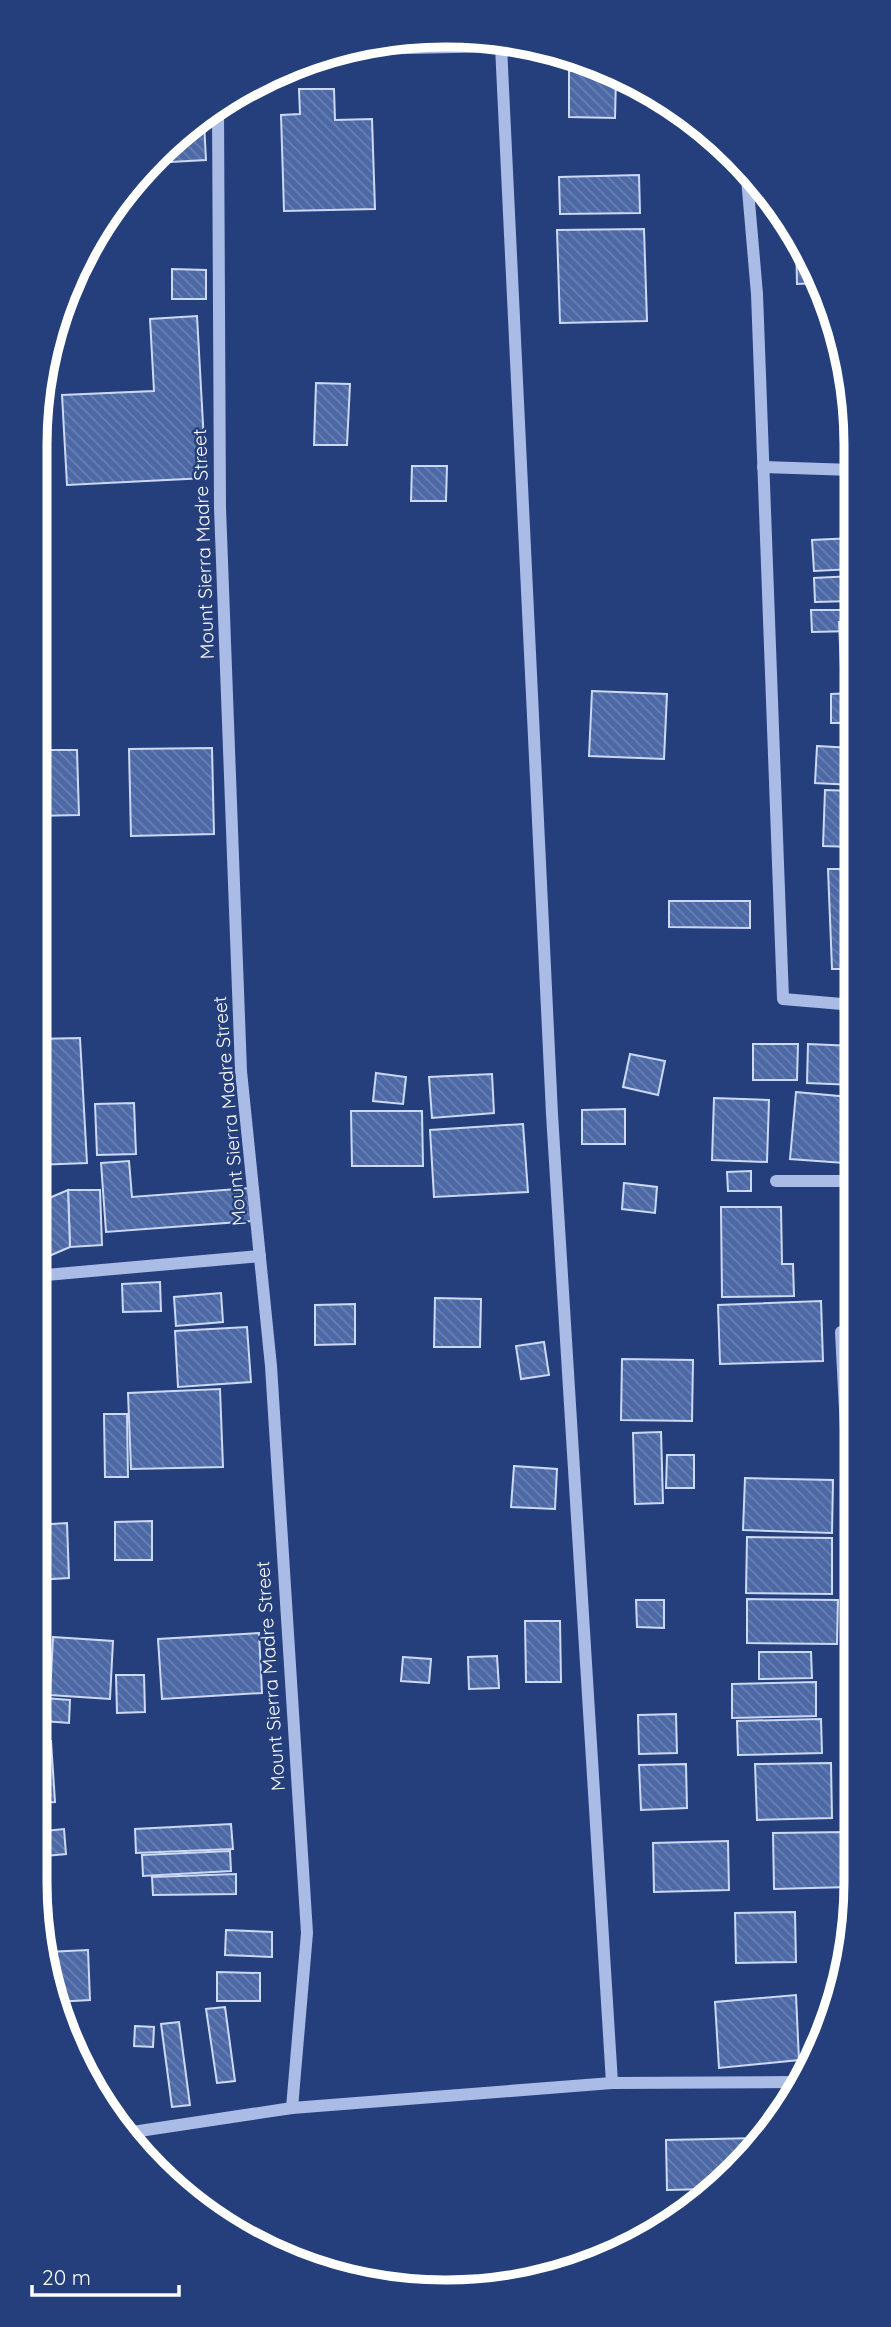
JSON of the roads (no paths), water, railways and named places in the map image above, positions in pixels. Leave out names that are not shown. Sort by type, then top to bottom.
[{"type":"street","points":[[501,52],[552,1114],[612,2083]]},
{"type":"street","name":"Mount Sierra Madre Street","points":[[218,119],[220,508],[241,1071],[271,1366],[307,1933],[292,2108]]},
{"type":"street","points":[[748,186],[757,294],[783,999],[844,1003]]},
{"type":"street","points":[[763,467],[844,470]]},
{"type":"street","points":[[776,1181],[844,1181]]},
{"type":"street","points":[[47,1275],[260,1256]]},
{"type":"street","points":[[844,1332],[841,1332],[844,1390]]},
{"type":"street","points":[[136,2131],[292,2108],[612,2083],[789,2082]]}]
